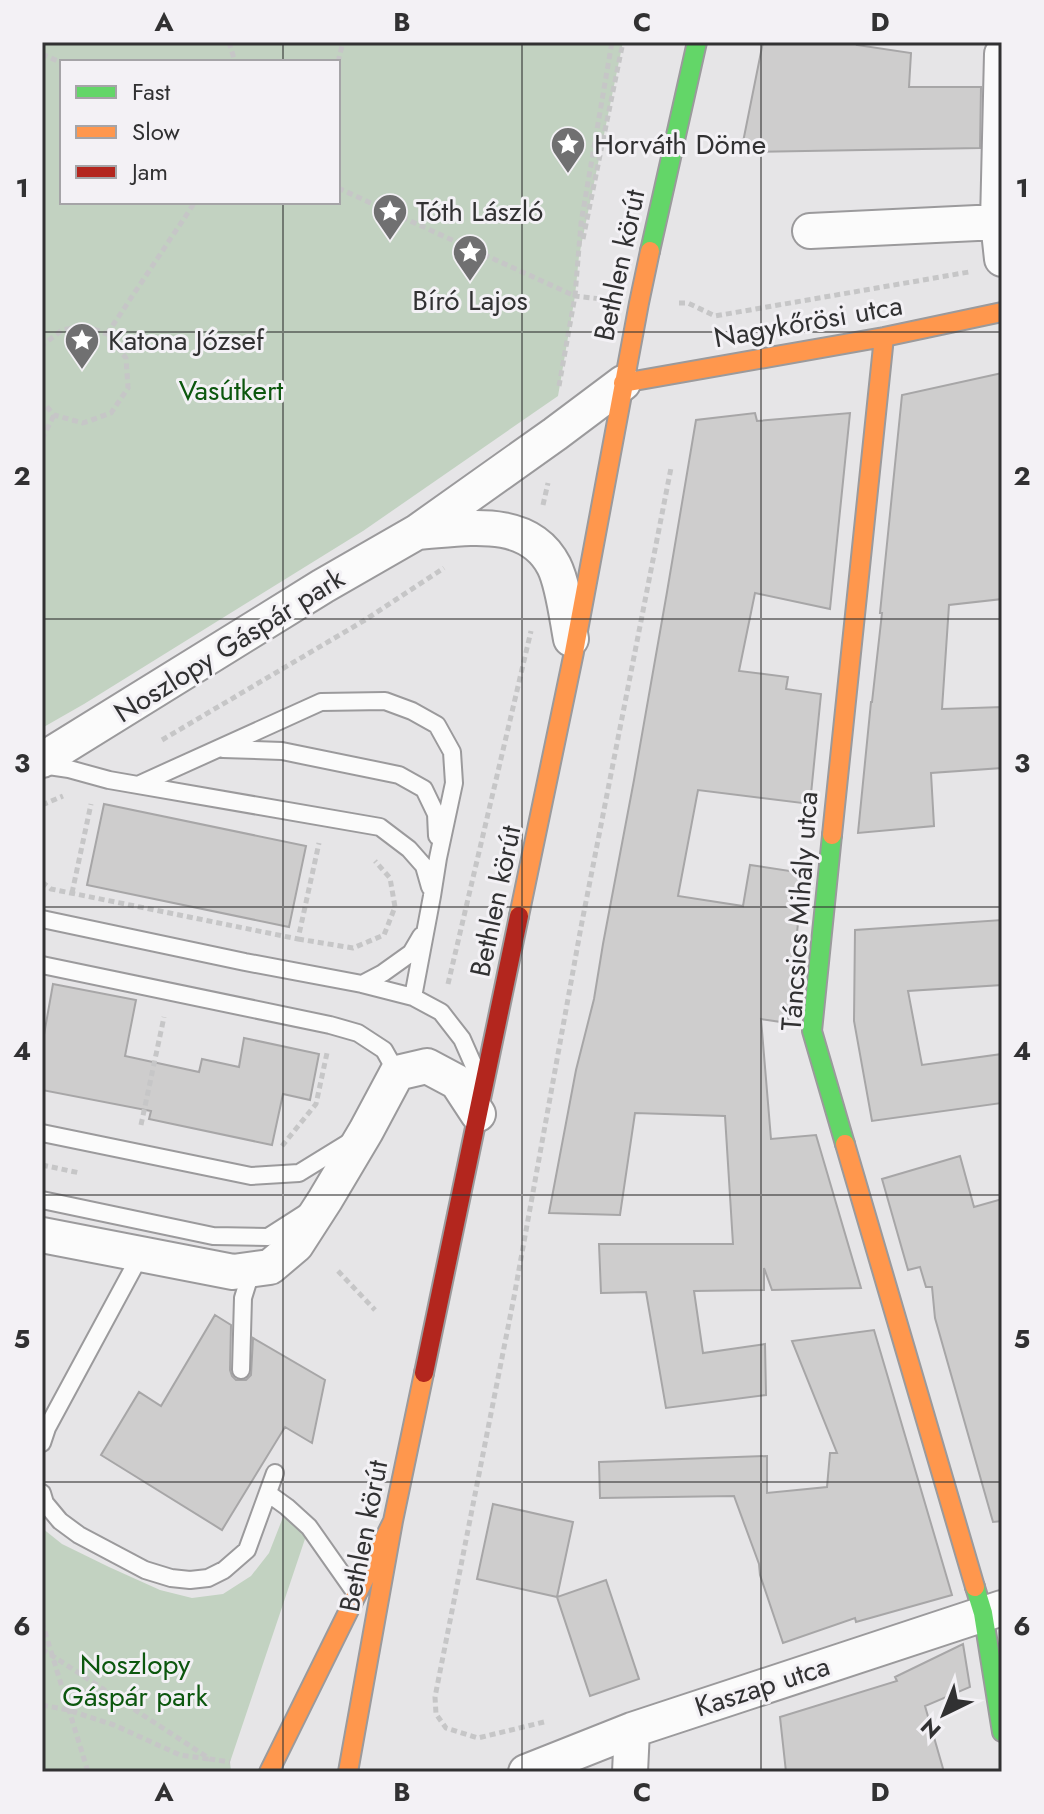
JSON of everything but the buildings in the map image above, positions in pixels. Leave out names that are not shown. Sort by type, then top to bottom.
[{"type":"street","name":"Bethlen körút","points":[[348,1772],[393,1521],[574,652],[639,303],[697,42]]},
{"type":"street","points":[[987,265],[998,222],[1002,54]]},
{"type":"street","points":[[810,231],[998,222]]},
{"type":"street","name":"Nagykőrösi utca","points":[[623,383],[884,337],[1002,312]]},
{"type":"street","name":"Táncsics Mihály utca","points":[[884,337],[812,1031],[992,1611],[1002,1732]]},
{"type":"street","name":"Noszlopy Gáspár park","points":[[42,762],[323,586],[417,532],[623,383]]},
{"type":"street","name":"Noszlopy Gáspár park","points":[[417,532],[508,529],[535,542],[544,549],[555,568],[574,652]]},
{"type":"street","points":[[43,1237],[233,1272],[247,1284],[296,1245],[366,1131],[397,1073],[427,1066],[457,1082],[481,1102]]},
{"type":"street","points":[[269,1772],[393,1521]]},
{"type":"street","name":"Kaszap utca","points":[[526,1772],[632,1730],[992,1611]]},
{"type":"street","points":[[630,1772],[632,1730]]},
{"type":"lane","points":[[140,784],[321,702],[385,701],[437,725],[452,752],[454,783],[413,997]]},
{"type":"lane","points":[[221,749],[282,751],[399,775],[424,789],[436,814],[438,858]]},
{"type":"lane","points":[[42,762],[109,780],[380,827],[409,849],[424,866],[432,896]]},
{"type":"lane","points":[[46,918],[413,997],[441,1012],[462,1039],[481,1102]]},
{"type":"lane","points":[[362,984],[411,953],[427,924]]},
{"type":"lane","points":[[42,965],[358,1033],[384,1050],[397,1073]]},
{"type":"lane","points":[[42,1133],[251,1176],[299,1173],[366,1131]]},
{"type":"lane","points":[[42,1200],[213,1236],[268,1237],[325,1200]]},
{"type":"lane","points":[[42,1443],[54,1414],[141,1254]]},
{"type":"lane","points":[[241,1370],[247,1284]]},
{"type":"lane","points":[[42,1493],[45,1503],[60,1521],[79,1535],[145,1570],[190,1580],[208,1578],[224,1570],[247,1550],[275,1473]]},
{"type":"lane","points":[[269,1494],[309,1527],[357,1594]]},
{"type":"path","points":[[575,296],[581,223],[612,42]]},
{"type":"path","points":[[579,256],[623,42]]},
{"type":"path","points":[[340,189],[575,296],[639,303],[688,303],[715,316],[987,265]]},
{"type":"path","points":[[107,334],[194,204]]},
{"type":"path","points":[[42,401],[54,415],[83,423],[111,413],[128,388],[126,358],[107,334],[86,326],[62,330],[43,344]]},
{"type":"path","points":[[42,439],[54,415]]},
{"type":"path","points":[[446,1728],[436,1714],[435,1697],[671,468]]},
{"type":"path","points":[[154,745],[365,620],[449,566]]},
{"type":"path","points":[[461,927],[531,631]]},
{"type":"path","points":[[72,893],[93,796],[109,780]]},
{"type":"path","points":[[42,805],[67,794],[93,796]]},
{"type":"path","points":[[306,839],[332,845]]},
{"type":"path","points":[[298,939],[319,842]]},
{"type":"path","points":[[42,882],[51,889],[353,948],[384,935],[395,907],[390,878],[368,852]]},
{"type":"path","points":[[141,1127],[164,1017]]},
{"type":"path","points":[[275,1154],[316,1104],[328,1050]]},
{"type":"path","points":[[338,1271],[375,1310]]},
{"type":"path","points":[[42,1622],[88,1772]]},
{"type":"path","points":[[42,1649],[210,1759]]},
{"type":"path","points":[[42,1705],[114,1725],[180,1755],[230,1762]]},
{"type":"green space","name":"Vasútkert","points":[[42,42],[623,42],[579,256],[558,396],[363,531],[42,728]]},
{"type":"green space","name":"Noszlopy Gáspár park","points":[[287,1507],[309,1527],[230,1762],[231,1772],[42,1772],[42,1528],[62,1544],[109,1567],[160,1590],[192,1598],[223,1594],[251,1576],[269,1553]]},
{"type":"traffic: fast","points":[[650,251],[697,42]]},
{"type":"traffic: fast","points":[[832,835],[812,1031],[845,1144]]},
{"type":"traffic: fast","points":[[975,1587],[983,1613],[1002,1732]]},
{"type":"traffic: slow","points":[[519,916],[574,652],[650,251]]},
{"type":"traffic: slow","points":[[623,383],[884,337],[1002,312]]},
{"type":"traffic: slow","points":[[832,835],[884,337]]},
{"type":"traffic: slow","points":[[845,1144],[975,1587]]},
{"type":"traffic: slow","points":[[348,1772],[393,1521],[424,1373]]},
{"type":"traffic: slow","points":[[269,1772],[393,1521]]},
{"type":"traffic: jam","points":[[424,1373],[519,916]]},
{"type":"place","name":"Horváth Döme","points":[[568,175]]},
{"type":"place","name":"Tóth László","points":[[390,242]]},
{"type":"place","name":"Bíró Lajos","points":[[470,283]]},
{"type":"place","name":"Katona József","points":[[82,371]]}]
